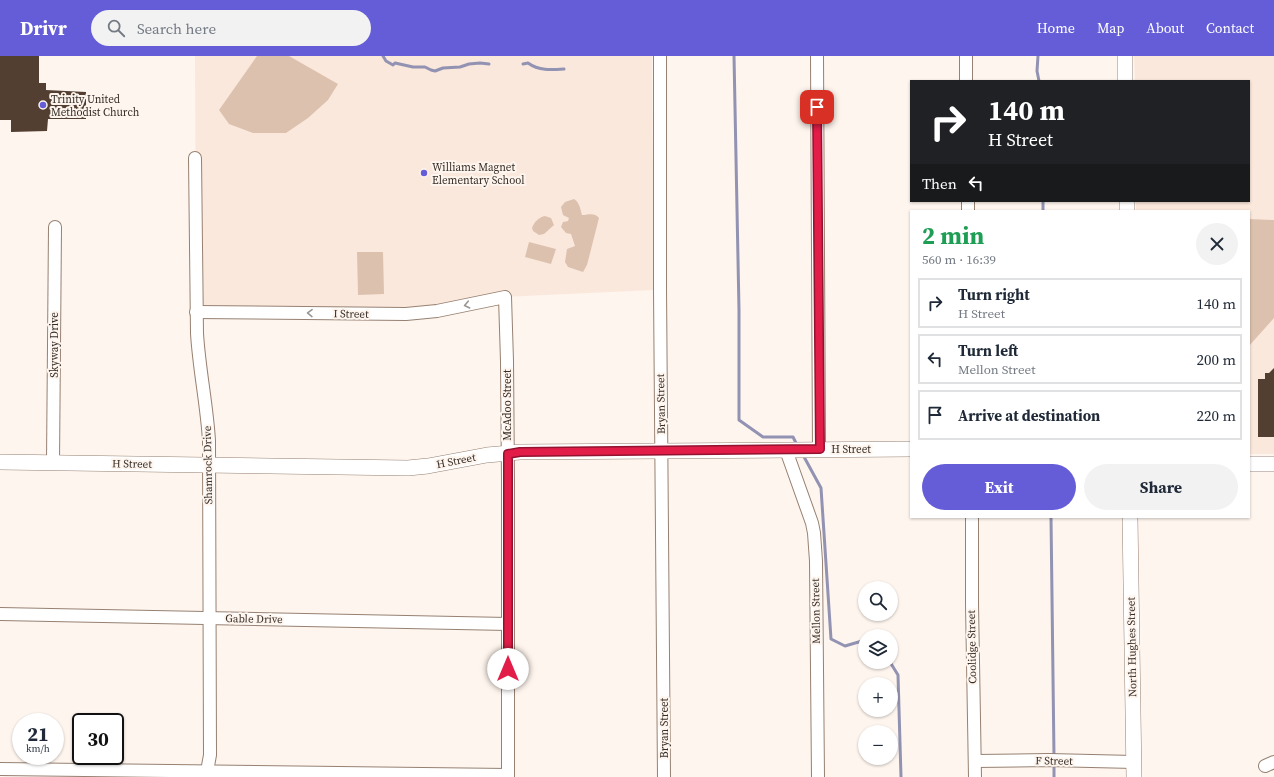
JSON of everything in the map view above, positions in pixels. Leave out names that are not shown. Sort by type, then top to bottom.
[{"type":"street","name":"Bryan Street","points":[[660,56],[664,777]]},
{"type":"street","points":[[816,449],[817,56]]},
{"type":"street","points":[[966,56],[966,80]]},
{"type":"street","points":[[1125,56],[1125,80]]},
{"type":"street","name":"Shamrock Drive","points":[[195,158],[196,312],[198,355],[208,428],[209,465],[210,755],[206,774]]},
{"type":"street","name":"Skyway Drive","points":[[53,463],[55,227]]},
{"type":"street","name":"I Street","points":[[196,312],[406,314],[437,311],[505,297]]},
{"type":"street","name":"McAdoo Street","points":[[505,297],[508,454],[508,776]]},
{"type":"street","name":"H Street","points":[[0,462],[408,468],[428,466],[487,455],[520,452],[910,449]]},
{"type":"street","name":"Mellon Street","points":[[790,450],[814,533],[816,561],[818,777]]},
{"type":"street","points":[[1250,464],[1274,464]]},
{"type":"street","name":"Coolidge Street","points":[[972,518],[975,777]]},
{"type":"street","name":"North Hughes Street","points":[[1130,518],[1134,777]]},
{"type":"street","name":"Gable Drive","points":[[0,614],[508,624]]},
{"type":"street","name":"F Street","points":[[975,761],[1054,760],[1134,762]]},
{"type":"street","points":[[0,769],[43,774],[508,776]]},
{"type":"shaded area","name":"Williams Magnet Elementary School","points":[[195,56],[652,56],[654,290],[505,297],[424,313],[196,312]]},
{"type":"shaded area","points":[[257,56],[289,56],[338,84],[328,100],[308,118],[286,133],[253,133],[229,124],[219,110]]},
{"type":"shaded area","points":[[1134,56],[1274,56],[1274,454],[1250,454],[1250,210],[1136,210],[1136,202],[1250,202],[1250,80],[1135,80]]},
{"type":"shaded area","points":[[574,199],[579,204],[582,215],[593,214],[599,218],[587,265],[583,272],[568,267],[565,262],[567,249],[575,246],[571,234],[566,233],[561,227],[563,222],[568,221],[569,218],[563,215],[561,207],[565,202]]},
{"type":"shaded area","points":[[545,216],[551,218],[554,225],[544,234],[539,235],[533,231],[532,228],[537,220]]},
{"type":"shaded area","points":[[1250,219],[1274,220],[1274,318],[1250,345]]},
{"type":"shaded area","points":[[529,242],[556,249],[551,264],[525,257]]},
{"type":"shaded area","points":[[357,252],[383,252],[384,294],[358,295]]},
{"type":"building","name":"Trinity United Methodist Church","points":[[0,56],[39,56],[39,83],[46,83],[46,90],[86,92],[86,119],[48,119],[47,131],[11,132],[11,120],[0,120]]},
{"type":"building","points":[[1274,368],[1274,437],[1258,437],[1258,379],[1265,379],[1265,373],[1269,373]]},
{"type":"waterway","points":[[383,56],[386,61],[393,65],[395,63],[413,67],[425,67],[435,71],[443,68],[460,67],[469,64],[489,64]]},
{"type":"waterway","points":[[734,56],[739,310],[739,420],[763,437],[793,437],[797,445]]},
{"type":"waterway","points":[[1038,56],[1037,71],[1039,80]]},
{"type":"waterway","points":[[523,64],[528,63],[532,66],[545,69],[564,69]]},
{"type":"waterway","points":[[1043,202],[1043,210]]},
{"type":"waterway","points":[[803,455],[821,488],[831,639],[845,646],[858,642]]},
{"type":"waterway","points":[[1051,518],[1054,757]]},
{"type":"waterway","points":[[894,669],[898,675],[901,777]]},
{"type":"waterway","points":[[1054,763],[1054,777]]},
{"type":"place","name":"Trinity United Methodist Church","points":[[43,105]]},
{"type":"place","name":"Williams Magnet Elementary School","points":[[424,173]]},
{"type":"route","points":[[508,669],[508,454],[520,452],[820,449],[817,107]]}]
